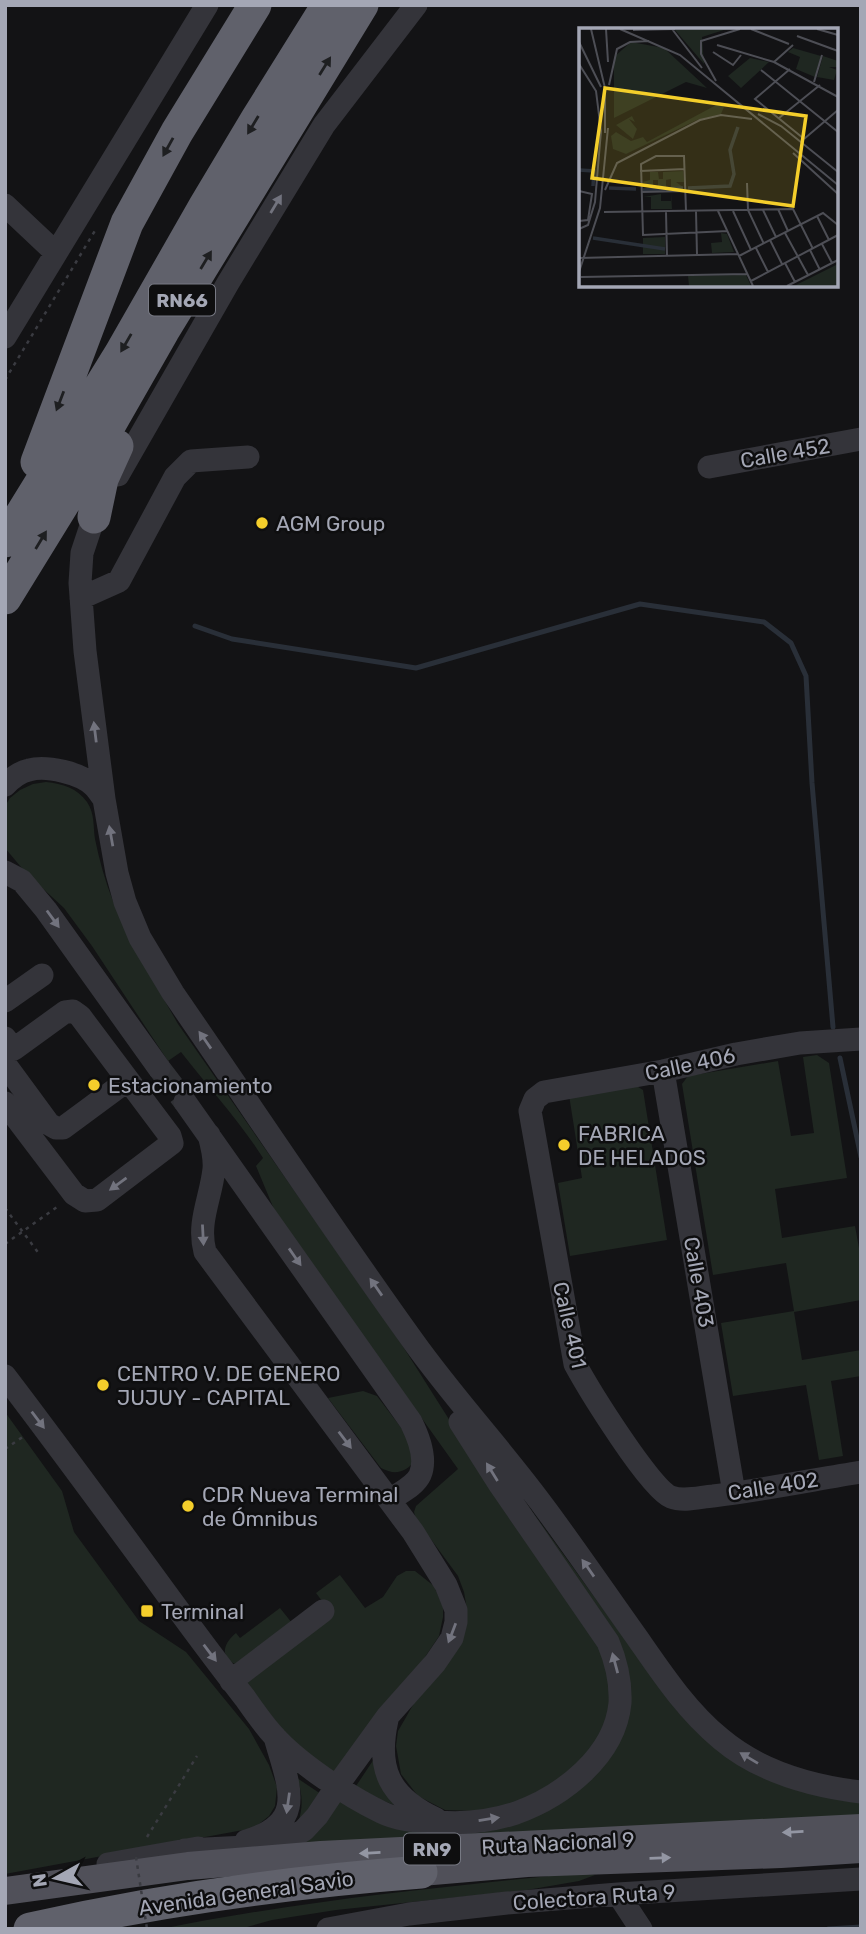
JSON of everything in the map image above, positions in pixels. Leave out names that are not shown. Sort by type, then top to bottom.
[{"type":"highway","points":[[8,537],[127,223],[177,132],[255,5]]},
{"type":"highway","name":"RN66","points":[[8,537],[328,5]]},
{"type":"highway","name":"RN66","points":[[5,598],[79,478],[163,331],[362,5]]},
{"type":"highway","points":[[94,517],[102,479],[149,375],[163,331]]},
{"type":"highway","points":[[110,1929],[237,1901],[421,1872]]},
{"type":"highway","name":"Avenida General Savio","points":[[30,1929],[250,1889],[338,1878],[421,1872]]},
{"type":"main road","name":"Ruta Nacional 9","points":[[5,1891],[188,1866],[321,1855],[861,1828]]},
{"type":"main road","name":"Ruta Nacional 9","points":[[421,1872],[527,1863],[861,1849]]},
{"type":"street","points":[[5,337],[207,5]]},
{"type":"street","points":[[5,1376],[275,1737],[337,1786],[397,1818],[444,1822],[478,1821],[516,1813],[541,1802],[579,1775],[606,1745],[616,1723],[620,1704],[620,1684],[608,1642],[500,1485],[414,1343],[173,993],[140,938],[125,902],[117,873],[104,799],[85,652],[81,598],[82,553],[94,517],[228,283],[324,125],[416,5]]},
{"type":"street","points":[[5,205],[56,253]]},
{"type":"street","name":"Calle 452","points":[[709,467],[861,439]]},
{"type":"street","points":[[81,598],[119,581],[175,477],[191,461],[248,457]]},
{"type":"street","points":[[5,785],[13,776],[31,769],[55,770],[77,775],[93,784],[104,799]]},
{"type":"street","points":[[5,872],[22,881],[47,910],[159,1068]]},
{"type":"street","points":[[5,1001],[42,975]]},
{"type":"street","points":[[5,1103],[74,1195],[85,1201],[97,1200],[168,1148],[172,1143],[170,1136],[128,1080],[80,1016],[73,1011],[65,1012],[8,1051],[50,1124],[56,1128],[63,1128],[128,1080]]},
{"type":"street","name":"Calle 406","points":[[530,1111],[535,1099],[544,1092],[800,1043],[861,1039]]},
{"type":"street","name":"Calle 403","points":[[663,1071],[734,1493]]},
{"type":"street","points":[[185,1102],[411,1422],[420,1447],[422,1464],[419,1476],[390,1500]]},
{"type":"street","name":"Calle 401","points":[[530,1111],[575,1364],[588,1388],[653,1483],[669,1497],[684,1499]]},
{"type":"street","points":[[185,1850],[269,1846],[286,1841],[304,1830],[317,1816],[387,1717],[435,1662],[452,1638],[456,1622],[456,1610],[446,1585],[390,1500],[205,1252],[201,1238],[203,1219],[214,1168],[209,1135]]},
{"type":"street","points":[[414,1343],[546,1509],[660,1671],[696,1717],[722,1741],[753,1761],[803,1780],[861,1792]]},
{"type":"street","name":"Calle 402","points":[[684,1499],[861,1472]]},
{"type":"street","points":[[231,1681],[323,1611]]},
{"type":"street","points":[[387,1717],[383,1754],[391,1785],[415,1808],[444,1822]]},
{"type":"street","points":[[5,1884],[185,1850],[249,1841],[279,1825],[287,1814],[290,1800],[275,1737]]},
{"type":"street","name":"Colectora Ruta 9","points":[[328,1929],[409,1914],[507,1903],[861,1879]]},
{"type":"street","points":[[618,1894],[642,1929]]},
{"type":"path","points":[[5,1244],[74,1195]]},
{"type":"path","points":[[5,1208],[40,1255]]},
{"type":"path","points":[[5,1449],[42,1424]]},
{"type":"path","points":[[147,1836],[197,1756]]},
{"type":"path","points":[[140,1847],[136,1857],[147,1929]]},
{"type":"shaded area","points":[[46,782],[69,788],[79,793],[87,802],[93,816],[100,862],[113,901],[135,948],[178,1024],[402,1345],[500,1500],[600,1649],[609,1672],[611,1696],[607,1721],[596,1743],[568,1775],[509,1807],[475,1811],[445,1810],[418,1796],[401,1774],[396,1746],[398,1731],[467,1609],[458,1576],[416,1519],[414,1512],[416,1506],[458,1469],[276,1214],[256,1166],[263,1158],[244,1130],[181,1052],[168,1061],[64,908],[26,873],[5,848],[5,806],[20,790]]},
{"type":"shaded area","points":[[817,1055],[829,1063],[847,1178],[775,1189],[782,1238],[855,1226],[861,1259],[861,1300],[794,1312],[802,1360],[861,1350],[861,1376],[831,1381],[843,1456],[819,1460],[806,1385],[733,1396],[721,1323],[794,1311],[786,1263],[713,1275],[682,1084],[688,1076],[778,1061],[791,1136],[814,1133],[803,1057]]},
{"type":"shaded area","points":[[635,1085],[643,1090],[667,1240],[570,1256],[558,1183],[582,1178],[569,1095]]},
{"type":"shaded area","points":[[363,1391],[377,1396],[412,1442],[413,1463],[406,1469],[394,1472],[381,1468],[328,1398]]},
{"type":"shaded area","points":[[5,1412],[62,1491],[74,1532],[139,1621],[186,1652],[249,1729],[269,1765],[277,1787],[275,1806],[269,1816],[254,1828],[5,1874]]},
{"type":"shaded area","points":[[505,1474],[678,1712],[861,1801],[861,1818],[296,1846],[339,1797],[398,1826],[558,1802],[627,1692]]},
{"type":"shaded area","points":[[406,1571],[415,1571],[434,1586],[443,1607],[439,1636],[334,1778],[300,1752],[247,1685],[248,1673],[331,1613],[316,1593],[340,1575],[365,1608],[383,1597],[397,1576]]},
{"type":"shaded area","points":[[280,1608],[292,1623],[235,1664],[230,1661],[225,1649],[232,1637],[236,1633],[240,1638]]},
{"type":"shaded area","points":[[376,1756],[397,1806],[356,1786]]},
{"type":"shaded area","points":[[297,1778],[321,1794],[298,1824],[302,1801]]},
{"type":"shaded area","points":[[576,1873],[595,1875],[579,1881],[527,1890],[336,1910],[272,1920],[240,1929],[161,1929],[316,1903]]},
{"type":"waterway","points":[[195,626],[232,639],[416,668],[640,604],[764,622],[791,643],[806,676],[812,783],[833,1027]]},
{"type":"waterway","points":[[840,1058],[861,1157]]},
{"type":"waterway","points":[[828,1929],[861,1927]]},
{"type":"tunnel","points":[[159,1068],[185,1102]]},
{"type":"place","name":"AGM Group","points":[[262,523]]},
{"type":"place","name":"Estacionamiento","points":[[94,1085]]},
{"type":"place","name":"FABRICA DE HELADOS","points":[[564,1145]]},
{"type":"place","name":"CENTRO V. DE GENERO JUJUY - CAPITAL","points":[[103,1385]]},
{"type":"place","name":"CDR Nueva Terminal de Ómnibus","points":[[188,1506]]},
{"type":"place","name":"Terminal","points":[[147,1611]]}]
